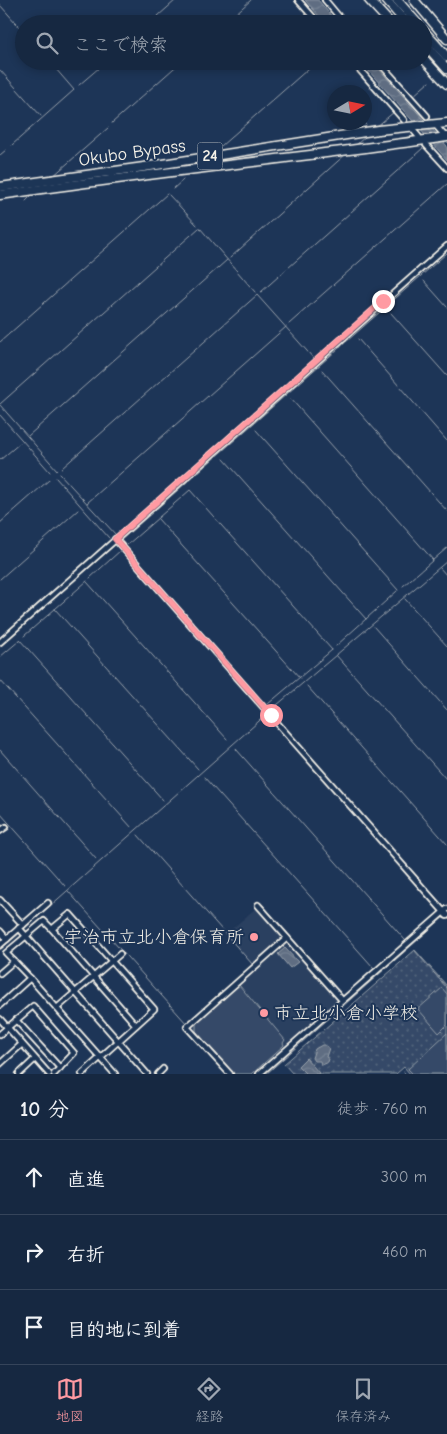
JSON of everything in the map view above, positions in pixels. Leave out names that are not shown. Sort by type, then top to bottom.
[{"type":"highway","points":[[369,0],[383,15]]},
{"type":"highway","points":[[386,0],[399,15]]},
{"type":"highway","points":[[397,0],[410,15]]},
{"type":"highway","points":[[414,0],[426,15]]},
{"type":"highway","points":[[433,24],[447,39]]},
{"type":"highway","points":[[433,24],[447,44]]},
{"type":"highway","points":[[432,40],[447,57]]},
{"type":"highway","points":[[432,52],[447,69]]},
{"type":"highway","points":[[432,68],[447,84]]},
{"type":"highway","points":[[431,122],[447,118]]},
{"type":"highway","name":"Okubo Bypass","points":[[0,187],[144,167],[374,130],[431,122],[447,123]]},
{"type":"highway","name":"Okubo Bypass","points":[[0,195],[159,172],[423,141],[444,136]]},
{"type":"street","points":[[298,0],[311,15]]},
{"type":"street","points":[[325,0],[338,15]]},
{"type":"street","points":[[360,70],[447,168]]},
{"type":"street","points":[[386,70],[444,136]]},
{"type":"street","points":[[0,642],[16,632],[83,573],[447,246]]},
{"type":"street","points":[[118,541],[446,912],[408,947],[342,1000],[279,1061],[259,1074]]},
{"type":"street","points":[[0,831],[6,827]]},
{"type":"street","points":[[0,900],[26,936],[147,1074]]},
{"type":"street","points":[[0,945],[48,903]]},
{"type":"street","points":[[258,905],[342,1000]]},
{"type":"street","points":[[52,929],[70,914],[154,1009],[82,1074]]},
{"type":"street","points":[[115,1074],[6,953],[44,921],[136,1025]]},
{"type":"street","points":[[0,931],[7,939]]},
{"type":"street","points":[[230,1074],[187,1027],[287,938]]},
{"type":"street","points":[[57,1008],[120,954]]},
{"type":"street","points":[[0,973],[14,961]]},
{"type":"street","points":[[0,1005],[30,978]]},
{"type":"street","points":[[0,1034],[33,1006],[74,1052],[54,1074]]},
{"type":"street","points":[[0,1019],[49,1074]]},
{"type":"street","points":[[16,1020],[60,1068]]},
{"type":"street","points":[[0,1064],[22,1044]]},
{"type":"street","points":[[19,1074],[35,1059]]},
{"type":"street","points":[[158,1074],[163,1069]]},
{"type":"shaded area","name":"宇治市立北小倉保育所","points":[[256,908],[284,938],[254,966],[225,935]]},
{"type":"shaded area","name":"市立北小倉小学校","points":[[286,941],[338,1000],[254,1074],[232,1074],[191,1025]]},
{"type":"shaded area","points":[[415,950],[447,986],[447,1074],[410,1074],[404,1067],[396,1074],[293,1074],[284,1064]]},
{"type":"shaded area","points":[[239,985],[285,1040],[284,1045],[252,1074],[234,1074],[196,1031],[196,1021]]},
{"type":"shaded area","points":[[442,988],[447,994],[447,1025],[439,1033],[418,1009]]},
{"type":"shaded area","points":[[447,1033],[447,1074],[413,1074],[408,1069]]},
{"type":"water","points":[[305,0],[318,0],[330,15],[318,15]]},
{"type":"water","points":[[368,70],[380,70],[447,146],[447,160]]},
{"type":"water","points":[[285,948],[298,962],[290,968],[278,954]]},
{"type":"water","points":[[322,1045],[329,1048],[326,1057],[329,1059],[328,1062],[321,1065],[320,1061],[314,1061],[312,1058],[315,1049]]},
{"type":"water","points":[[306,1058],[318,1074],[306,1074],[298,1066]]},
{"type":"waterway","points":[[159,15],[176,0]]},
{"type":"waterway","points":[[234,15],[251,0]]},
{"type":"waterway","points":[[0,5],[15,22]]},
{"type":"waterway","points":[[0,70],[41,116]]},
{"type":"waterway","points":[[12,145],[74,90],[57,70]]},
{"type":"waterway","points":[[79,85],[96,70]]},
{"type":"waterway","points":[[112,123],[172,70]]},
{"type":"waterway","points":[[221,146],[307,70]]},
{"type":"waterway","points":[[413,96],[429,82]]},
{"type":"waterway","points":[[376,127],[394,112]]},
{"type":"waterway","points":[[52,177],[108,128]]},
{"type":"waterway","points":[[356,145],[367,135]]},
{"type":"waterway","points":[[261,292],[423,148]]},
{"type":"waterway","points":[[0,155],[6,150]]},
{"type":"waterway","points":[[230,258],[347,153]]},
{"type":"waterway","points":[[173,189],[183,180]]},
{"type":"waterway","points":[[289,324],[447,184]]},
{"type":"waterway","points":[[26,201],[33,194]]},
{"type":"waterway","points":[[0,342],[167,194]]},
{"type":"waterway","points":[[169,195],[197,225]]},
{"type":"waterway","points":[[0,404],[199,228]]},
{"type":"waterway","points":[[200,228],[255,292]]},
{"type":"waterway","points":[[120,541],[447,253]]},
{"type":"waterway","points":[[28,436],[227,260]]},
{"type":"waterway","points":[[424,281],[447,307]]},
{"type":"waterway","points":[[226,437],[315,360],[257,295]]},
{"type":"waterway","points":[[62,468],[257,295]]},
{"type":"waterway","points":[[391,313],[447,376]]},
{"type":"waterway","points":[[87,503],[286,327]]},
{"type":"waterway","points":[[358,339],[447,441]]},
{"type":"waterway","points":[[322,370],[447,511]]},
{"type":"waterway","points":[[291,399],[433,560]]},
{"type":"waterway","points":[[0,405],[57,470]]},
{"type":"waterway","points":[[0,415],[50,472]]},
{"type":"waterway","points":[[256,430],[398,590]]},
{"type":"waterway","points":[[0,460],[20,443]]},
{"type":"waterway","points":[[60,474],[116,535],[210,452]]},
{"type":"waterway","points":[[224,459],[366,619]]},
{"type":"waterway","points":[[56,478],[109,538]]},
{"type":"waterway","points":[[0,523],[49,480]]},
{"type":"waterway","points":[[127,545],[190,490],[332,650]]},
{"type":"waterway","points":[[0,579],[78,510]]},
{"type":"waterway","points":[[158,519],[300,678]]},
{"type":"waterway","points":[[0,637],[108,542]]},
{"type":"waterway","points":[[0,647],[117,543]]},
{"type":"waterway","points":[[403,586],[447,548]]},
{"type":"waterway","points":[[121,550],[262,709]]},
{"type":"waterway","points":[[90,578],[121,550]]},
{"type":"waterway","points":[[270,711],[447,561]]},
{"type":"waterway","points":[[440,568],[447,576]]},
{"type":"waterway","points":[[24,636],[87,581]]},
{"type":"waterway","points":[[87,582],[227,739]]},
{"type":"waterway","points":[[336,646],[397,591]]},
{"type":"waterway","points":[[405,599],[447,646]]},
{"type":"waterway","points":[[55,609],[198,769]]},
{"type":"waterway","points":[[374,627],[447,710]]},
{"type":"waterway","points":[[20,640],[163,800]]},
{"type":"waterway","points":[[0,657],[20,640]]},
{"type":"waterway","points":[[268,704],[332,650]]},
{"type":"waterway","points":[[336,655],[447,780]]},
{"type":"waterway","points":[[0,680],[132,828]]},
{"type":"waterway","points":[[307,686],[447,844]]},
{"type":"waterway","points":[[23,930],[267,714]]},
{"type":"waterway","points":[[270,719],[424,893]]},
{"type":"waterway","points":[[236,749],[405,940]]},
{"type":"waterway","points":[[0,750],[96,859]]},
{"type":"waterway","points":[[204,777],[373,967]]},
{"type":"waterway","points":[[0,813],[65,886]]},
{"type":"waterway","points":[[138,835],[253,965]]},
{"type":"waterway","points":[[68,891],[187,1024],[216,998]]},
{"type":"waterway","points":[[262,904],[342,996]]},
{"type":"waterway","points":[[266,1074],[445,916]]},
{"type":"waterway","points":[[0,950],[20,933]]},
{"type":"waterway","points":[[415,951],[447,988]]},
{"type":"waterway","points":[[222,993],[237,979]]},
{"type":"place","name":"宇治市立北小倉保育所","points":[[254,937]]},
{"type":"place","name":"市立北小倉小学校","points":[[264,1013]]},
{"type":"route","points":[[271,715],[115,539],[383,301]]}]
